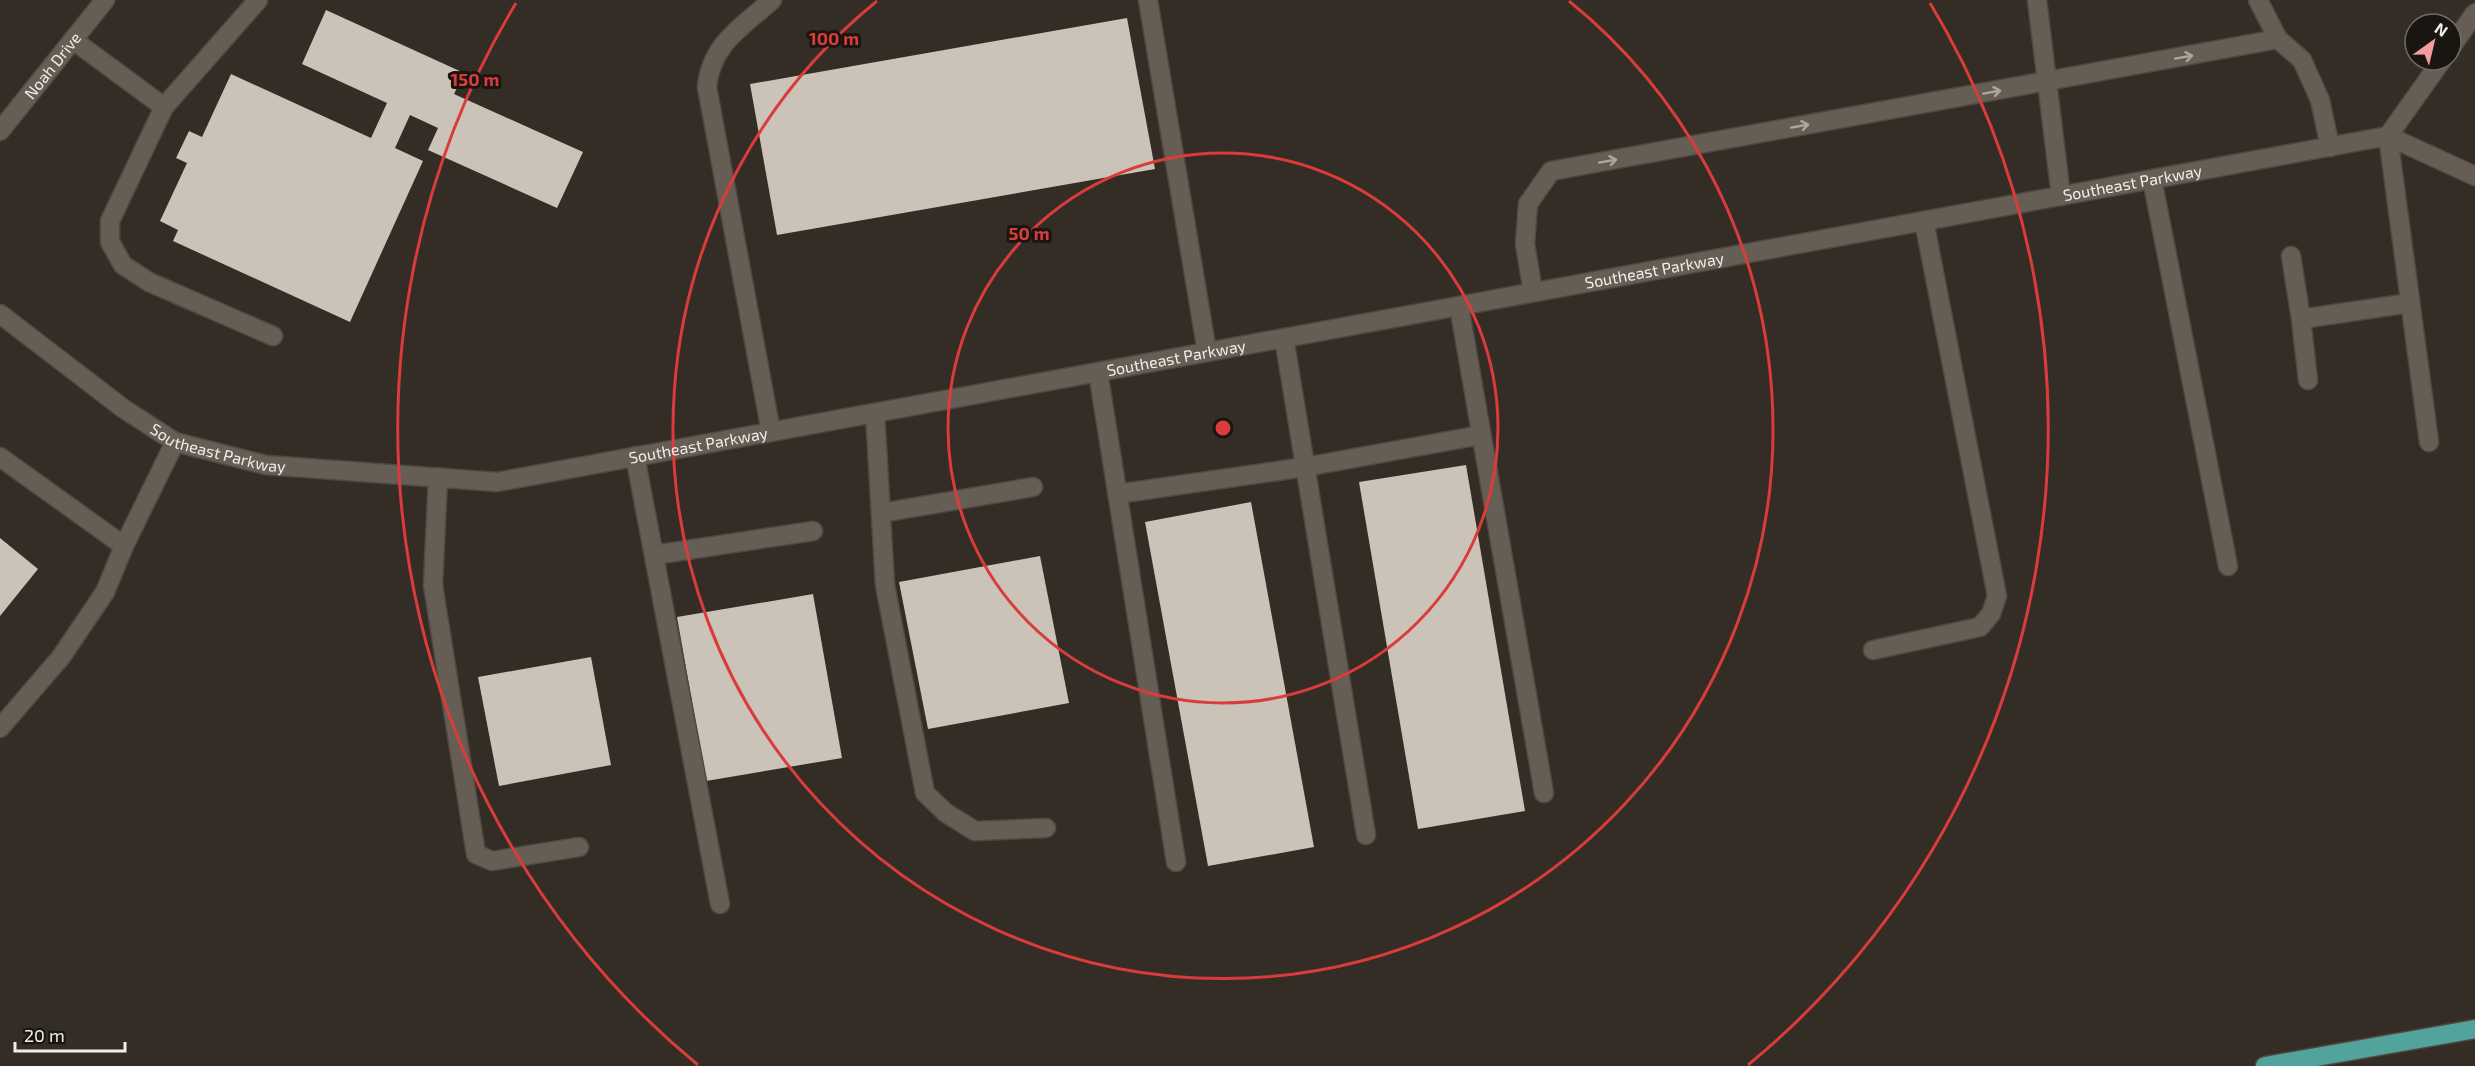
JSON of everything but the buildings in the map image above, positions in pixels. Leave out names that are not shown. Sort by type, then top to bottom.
[{"type":"main road","points":[[2265,1066],[2475,1029]]},
{"type":"street","name":"Noah Drive","points":[[0,131],[105,0]]},
{"type":"street","points":[[258,0],[164,107],[110,221],[110,242],[123,265],[149,282],[273,336]]},
{"type":"street","points":[[771,432],[707,87],[709,69],[715,55],[726,41],[772,0]]},
{"type":"street","points":[[1148,0],[1207,352]]},
{"type":"street","points":[[2037,0],[2061,196]]},
{"type":"street","points":[[2258,0],[2278,39],[2302,60],[2320,100],[2330,147]]},
{"type":"street","points":[[2463,30],[2475,13]]},
{"type":"street","points":[[1533,292],[1526,244],[1528,204],[1551,171],[2278,39]]},
{"type":"street","points":[[72,40],[164,107]]},
{"type":"street","points":[[2429,442],[2388,136],[2433,72]]},
{"type":"street","points":[[2388,136],[2475,176]]},
{"type":"street","name":"Southeast Parkway","points":[[0,314],[124,409],[175,442],[267,465],[497,482],[2388,136]]},
{"type":"street","points":[[2152,179],[2228,566]]},
{"type":"street","points":[[1873,650],[1980,627],[1991,614],[1997,596],[1924,221]]},
{"type":"street","points":[[2291,256],[2308,380]]},
{"type":"street","points":[[2301,319],[2410,303]]},
{"type":"street","points":[[1459,306],[1544,794]]},
{"type":"street","points":[[1284,338],[1366,835]]},
{"type":"street","points":[[1098,372],[1176,862]]},
{"type":"street","points":[[875,412],[885,585],[925,793],[946,813],[975,831],[1046,828]]},
{"type":"street","points":[[1117,494],[1305,467],[1482,435]]},
{"type":"street","points":[[0,728],[61,657],[105,592],[124,546],[175,442]]},
{"type":"street","points":[[635,456],[720,904]]},
{"type":"street","points":[[0,457],[124,546]]},
{"type":"street","points":[[438,477],[434,585],[476,854],[492,861],[579,848]]},
{"type":"street","points":[[881,513],[1033,487]]},
{"type":"street","points":[[654,555],[813,531]]}]
